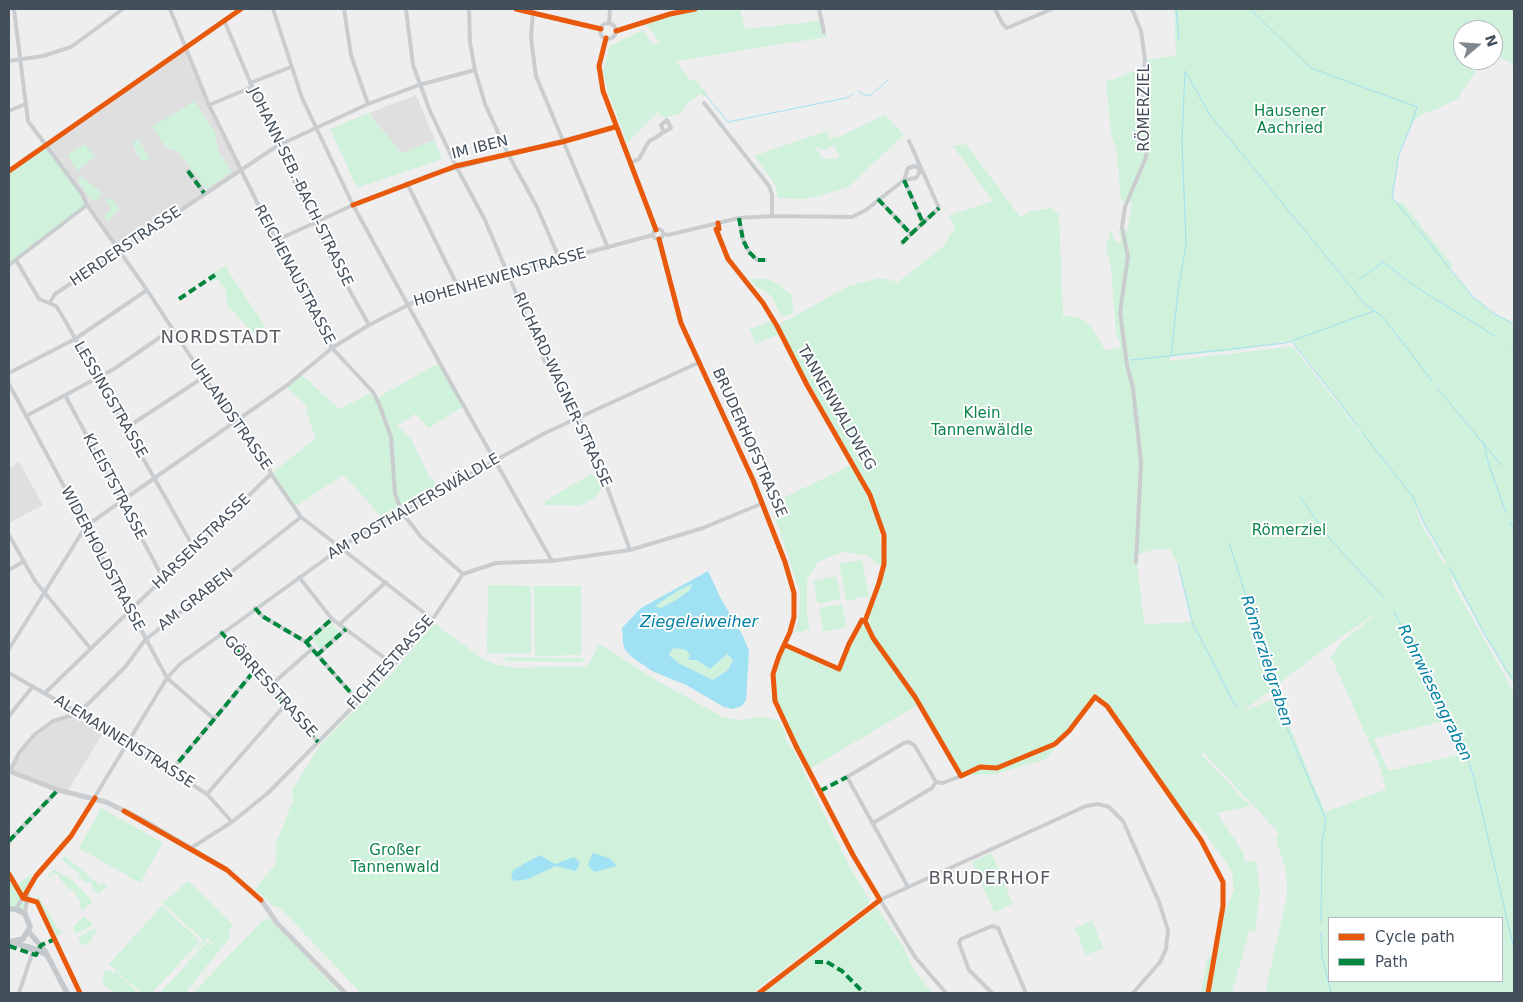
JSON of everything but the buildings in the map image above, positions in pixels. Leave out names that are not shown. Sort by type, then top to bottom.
[{"type":"main road","points":[[9,771],[58,790],[95,798],[141,820],[227,870],[261,900],[277,923],[346,993]]},
{"type":"main road","points":[[10,942],[20,941],[28,932],[29,922],[25,914],[11,908]]},
{"type":"main road","points":[[28,932],[48,956],[66,993]]},
{"type":"main road","points":[[10,942],[48,956]]},
{"type":"street","points":[[9,12],[15,9]]},
{"type":"street","name":"UHLANDSTRASSE","points":[[15,9],[28,121],[82,194],[87,205],[147,290],[204,377],[237,421],[301,517],[432,618]]},
{"type":"street","points":[[9,61],[58,53],[71,47],[123,9]]},
{"type":"street","name":"REICHENAUSTRASSE","points":[[170,9],[209,105],[275,241],[332,348],[373,392],[382,410],[390,437],[395,493],[401,511],[421,537],[463,574]]},
{"type":"street","points":[[9,171],[241,9]]},
{"type":"street","points":[[273,9],[291,66],[316,126],[353,205],[552,561]]},
{"type":"street","points":[[344,9],[352,55],[368,104]]},
{"type":"street","name":"RICHARD-WAGNER-STRASSE","points":[[406,9],[413,65],[420,85],[456,166],[485,220],[546,364],[578,418],[607,483],[630,550]]},
{"type":"street","points":[[469,9],[470,43],[475,70],[485,104],[560,260]]},
{"type":"street","points":[[516,9],[533,11],[601,29]]},
{"type":"street","points":[[610,9],[609,23],[616,31]]},
{"type":"street","points":[[601,29],[602,36],[606,38],[612,37],[616,31],[670,14],[695,9]]},
{"type":"street","points":[[819,9],[824,32]]},
{"type":"street","points":[[995,9],[1002,23],[1007,28],[1052,9]]},
{"type":"street","name":"RÖMERZIEL","points":[[1132,9],[1141,32],[1145,60],[1142,91],[1147,125],[1146,157],[1125,207],[1122,227],[1128,257],[1120,312],[1127,365],[1133,388],[1141,463],[1136,562]]},
{"type":"street","points":[[533,11],[531,38],[533,66],[562,142],[601,226],[608,248]]},
{"type":"street","name":"JOHANN-SEB.-BACH-STRASSE","points":[[224,20],[277,146],[368,325]]},
{"type":"street","points":[[601,29],[609,23]]},
{"type":"street","points":[[606,38],[600,56],[599,73],[615,127],[656,230]]},
{"type":"street","points":[[209,105],[291,66]]},
{"type":"street","name":"HERDERSTRASSE","points":[[50,302],[55,294],[277,146],[316,126],[368,104],[420,85],[475,70]]},
{"type":"street","points":[[704,103],[770,186],[772,216]]},
{"type":"street","points":[[9,111],[26,104]]},
{"type":"street","name":"IM IBEN","points":[[275,241],[353,205],[456,166],[562,142],[615,127]]},
{"type":"street","points":[[630,163],[640,159],[649,141],[664,132]]},
{"type":"street","points":[[902,244],[939,208],[921,172],[909,141]]},
{"type":"street","points":[[921,172],[918,168],[911,167],[906,172],[904,180],[923,223]]},
{"type":"street","points":[[188,171],[204,193]]},
{"type":"street","points":[[656,230],[660,230],[663,234],[668,235],[739,218],[772,216],[852,217],[866,210],[904,180],[916,178],[921,172]]},
{"type":"street","points":[[407,183],[458,287]]},
{"type":"street","points":[[878,199],[911,234]]},
{"type":"street","points":[[9,265],[87,205]]},
{"type":"street","points":[[739,218],[743,240],[749,252],[757,260],[765,260]]},
{"type":"street","points":[[656,230],[652,235],[655,239],[660,239],[663,234]]},
{"type":"street","name":"HOHENHEWENSTRASSE","points":[[86,526],[286,386],[332,348],[368,325],[407,304],[458,287],[652,235]]},
{"type":"street","name":"BRUDERHOFSTRASSE","points":[[660,239],[674,304],[763,503],[788,571],[795,600],[794,616],[790,632],[773,674],[775,701],[796,746],[853,855],[915,957],[946,993]]},
{"type":"street","name":"LESSINGSTRASSE","points":[[16,260],[39,299],[50,302],[60,312],[195,550]]},
{"type":"street","points":[[9,373],[74,339],[147,290]]},
{"type":"street","points":[[26,416],[98,378],[172,329]]},
{"type":"street","name":"AM POSTHALTERSWÄLDLE","points":[[11,908],[71,836],[167,678],[180,664],[221,632],[340,547],[401,511],[494,460],[578,418],[700,362]]},
{"type":"street","points":[[126,428],[204,377]]},
{"type":"street","name":"WIDERHOLDSTRASSE","points":[[9,384],[167,678],[214,720]]},
{"type":"street","name":"KLEISTSTRASSE","points":[[65,395],[164,580]]},
{"type":"street","name":"HARSENSTRASSE","points":[[45,693],[195,550],[271,474]]},
{"type":"street","points":[[463,574],[496,563],[552,561],[630,550],[703,528],[763,503]]},
{"type":"street","name":"AM GRABEN","points":[[78,713],[126,666],[145,640],[301,517]]},
{"type":"street","points":[[9,649],[86,526]]},
{"type":"street","points":[[9,535],[45,593],[91,649]]},
{"type":"street","points":[[9,570],[24,562]]},
{"type":"street","name":"FICHTESTRASSE","points":[[191,848],[232,822],[268,793],[394,665],[432,618],[463,574]]},
{"type":"street","points":[[299,577],[332,619],[394,665]]},
{"type":"street","points":[[340,624],[386,582]]},
{"type":"street","points":[[255,608],[262,616],[306,642],[358,701]]},
{"type":"street","points":[[306,642],[332,619]]},
{"type":"street","points":[[317,655],[346,629]]},
{"type":"street","name":"GÖRRESSTRASSE","points":[[221,632],[318,742]]},
{"type":"street","points":[[270,686],[312,648]]},
{"type":"street","points":[[171,771],[256,670]]},
{"type":"street","name":"ALEMANNENSTRASSE","points":[[9,673],[78,713],[207,794],[232,822]]},
{"type":"street","points":[[9,716],[33,686]]},
{"type":"street","points":[[207,794],[286,705]]},
{"type":"street","points":[[9,771],[19,753],[34,735],[53,721],[78,713]]},
{"type":"street","points":[[908,886],[847,777],[904,743],[910,742],[936,782]]},
{"type":"street","points":[[936,782],[944,783],[961,776]]},
{"type":"street","points":[[873,823],[932,788],[936,782]]},
{"type":"street","points":[[9,841],[58,790]]},
{"type":"street","points":[[759,993],[880,900],[1086,806],[1103,805],[1115,811],[1123,821],[1168,930],[1166,949],[1160,962],[1132,993]]},
{"type":"street","points":[[25,914],[30,886]]},
{"type":"street","points":[[992,993],[969,970],[959,943],[961,939],[992,926],[998,928],[1026,993]]},
{"type":"street","points":[[19,993],[32,954],[30,949]]},
{"type":"shaded area","points":[[185,47],[239,169],[120,252],[46,144]]},
{"type":"shaded area","points":[[416,95],[435,140],[401,153],[369,113]]},
{"type":"shaded area","points":[[19,462],[43,505],[9,523],[9,468]]},
{"type":"shaded area","points":[[79,713],[105,730],[67,792],[10,771],[28,740],[48,724]]},
{"type":"green space","points":[[695,9],[740,9],[745,29],[821,21],[827,37],[676,61],[690,80],[695,80],[707,93],[702,96],[700,94],[686,104],[683,112],[664,118],[658,112],[627,143],[608,92],[603,71],[610,46],[643,30],[653,44],[660,42],[645,23]]},
{"type":"green space","points":[[1174,9],[1514,9],[1514,65],[1503,59],[1503,20],[1453,20],[1453,70],[1476,70],[1457,99],[1436,110],[1423,113],[1413,121],[1399,154],[1392,197],[1397,204],[1402,202],[1453,266],[1449,268],[1473,297],[1493,313],[1514,324],[1514,686],[1450,573],[1455,588],[1514,692],[1514,993],[1265,993],[1287,896],[1286,871],[1276,838],[1279,833],[1204,753],[1202,755],[1250,806],[1217,813],[1244,854],[1245,861],[1256,862],[1260,890],[1255,932],[1249,931],[1232,993],[1209,993],[1223,911],[1227,908],[1234,890],[1232,871],[1195,819],[1192,827],[1107,706],[1096,697],[1046,759],[996,774],[961,776],[919,704],[808,770],[775,701],[773,674],[785,645],[839,669],[849,644],[862,620],[865,620],[883,570],[886,545],[880,519],[870,495],[807,385],[777,326],[849,286],[880,278],[898,282],[943,247],[955,228],[949,215],[993,201],[953,146],[966,144],[1020,217],[1031,211],[1051,208],[1059,215],[1063,316],[1079,317],[1091,327],[1106,351],[1121,347],[1116,333],[1111,269],[1106,246],[1111,229],[1116,243],[1122,242],[1118,229],[1127,231],[1132,202],[1121,201],[1117,153],[1111,133],[1106,82],[1143,68],[1142,91],[1148,126],[1146,97],[1148,73],[1145,60],[1176,56]],"holes":[[[1292,341],[1370,445],[1294,348],[1287,347],[1169,361],[1171,356],[1231,351]],[[1415,505],[1446,563],[1445,565],[1421,524]],[[1156,549],[1169,549],[1178,564],[1192,622],[1144,624],[1136,555]],[[1382,609],[1341,643],[1331,657],[1379,764],[1387,792],[1384,790],[1325,812],[1279,700],[1271,700],[1242,712],[1328,646]],[[1447,720],[1463,754],[1388,771],[1374,739]]]},
{"type":"green space","points":[[195,101],[215,132],[218,150],[232,172],[206,189],[180,154],[172,149],[167,149],[152,127]]},
{"type":"green space","points":[[369,113],[401,153],[435,140],[442,159],[357,188],[330,129]]},
{"type":"green space","points":[[885,115],[904,135],[848,187],[808,199],[778,198],[772,180],[754,156],[827,131],[829,139],[838,137]],"holes":[[[834,146],[839,154],[837,159],[822,158],[815,147],[824,150]]]},
{"type":"green space","points":[[138,139],[150,158],[147,160],[142,161],[136,153],[133,143]]},
{"type":"green space","points":[[46,144],[87,205],[9,265],[9,171]]},
{"type":"green space","points":[[84,144],[95,156],[77,171],[68,155]]},
{"type":"green space","points":[[81,176],[101,192],[100,197],[95,201],[91,200],[77,180]]},
{"type":"green space","points":[[105,199],[113,199],[120,209],[107,221],[103,216],[111,210]]},
{"type":"green space","points":[[225,266],[265,326],[254,334],[228,306],[226,291],[218,279],[210,282],[209,276]]},
{"type":"green space","points":[[750,279],[766,279],[778,284],[791,295],[794,313],[782,317],[773,298],[767,292],[757,287]]},
{"type":"green space","points":[[773,321],[780,334],[756,344],[749,329]]},
{"type":"green space","points":[[440,362],[464,406],[429,428],[415,414],[397,426],[412,440],[430,478],[432,477],[439,489],[385,521],[344,475],[294,507],[271,474],[315,439],[305,404],[286,386],[301,374],[339,409],[373,392],[377,398]]},
{"type":"green space","points":[[849,466],[853,469],[878,518],[883,564],[878,564],[866,555],[846,552],[836,554],[817,563],[807,580],[807,615],[810,631],[804,629],[802,632],[795,632],[799,616],[800,592],[771,504]]},
{"type":"green space","points":[[591,474],[603,485],[597,496],[580,506],[546,505],[545,501]]},
{"type":"green space","points":[[862,560],[869,596],[846,601],[839,564]]},
{"type":"green space","points":[[836,576],[841,599],[818,604],[813,581]]},
{"type":"green space","points":[[692,584],[690,590],[676,600],[661,608],[655,606],[677,591]]},
{"type":"green space","points":[[488,585],[531,586],[531,654],[487,653]]},
{"type":"green space","points":[[534,586],[581,586],[581,655],[535,656]]},
{"type":"green space","points":[[842,604],[846,627],[823,632],[819,608]]},
{"type":"green space","name":"Großer Tannenwald","points":[[434,623],[480,657],[494,664],[512,668],[587,666],[599,645],[602,645],[656,680],[723,717],[740,720],[760,716],[779,721],[786,735],[785,739],[794,751],[849,866],[870,901],[868,905],[752,993],[361,993],[280,908],[272,905],[255,889],[275,865],[277,847],[275,846],[293,800],[292,791],[321,744],[395,670]],"holes":[[[540,855],[555,864],[576,871],[556,866],[528,879]]]},
{"type":"green space","points":[[331,624],[339,632],[320,649],[312,640]]},
{"type":"green space","points":[[673,648],[686,650],[710,669],[727,654],[733,660],[728,670],[713,680],[678,663],[669,655]]},
{"type":"green space","points":[[505,657],[583,658],[583,662],[505,661]]},
{"type":"green space","points":[[101,808],[163,843],[140,883],[79,848]]},
{"type":"green space","points":[[991,853],[1013,904],[994,912],[972,862]]},
{"type":"green space","points":[[65,856],[100,885],[103,882],[107,886],[99,894],[91,888],[93,885],[89,881],[87,883],[78,877],[80,875],[61,859]]},
{"type":"green space","points":[[55,869],[62,875],[69,877],[92,901],[83,911],[79,906],[81,903],[72,889],[69,890],[56,873],[45,879]]},
{"type":"green space","points":[[9,874],[16,886],[28,876],[36,876],[29,886],[25,914],[9,909]]},
{"type":"green space","points":[[188,881],[233,925],[229,929],[231,936],[185,993],[160,993],[208,941],[211,945],[213,944],[208,938],[196,952],[203,940],[162,903]]},
{"type":"green space","points":[[36,892],[55,924],[63,933],[57,936],[38,901]]},
{"type":"green space","points":[[162,906],[200,941],[152,993],[141,993],[109,964]]},
{"type":"green space","points":[[877,907],[905,949],[912,967],[932,993],[763,993]]},
{"type":"green space","points":[[84,916],[93,925],[76,934],[73,927]]},
{"type":"green space","points":[[269,918],[340,993],[193,993],[262,921]]},
{"type":"green space","points":[[1092,921],[1103,948],[1086,955],[1075,928]]},
{"type":"green space","points":[[96,928],[97,931],[89,942],[82,946],[78,937]]},
{"type":"green space","points":[[1214,954],[1206,993],[1201,993],[1207,959]]},
{"type":"green space","points":[[105,969],[113,973],[115,971],[138,993],[113,993],[102,983]]},
{"type":"water","name":"Ziegeleiweiher","points":[[708,571],[720,597],[743,636],[749,651],[746,700],[742,706],[733,709],[724,707],[686,685],[652,671],[633,658],[625,650],[622,628],[641,608]],"holes":[[[692,584],[690,590],[676,600],[661,608],[655,606],[677,591]],[[673,648],[686,650],[690,655],[688,660],[697,660],[710,669],[727,654],[733,660],[728,670],[713,680],[678,663],[669,655]]]},
{"type":"water","points":[[593,853],[609,858],[617,866],[594,872],[588,865]]},
{"type":"water","points":[[540,855],[555,864],[574,857],[580,863],[576,871],[556,866],[528,879],[516,881],[511,878],[513,870]]},
{"type":"waterway","points":[[1176,9],[1179,40]]},
{"type":"waterway","points":[[1250,9],[1311,68],[1417,107],[1399,154],[1392,197],[1473,297],[1493,313],[1514,324]]},
{"type":"waterway","points":[[1185,71],[1210,115],[1365,304],[1383,317],[1432,381]]},
{"type":"waterway","points":[[1171,356],[1178,291],[1186,245],[1182,139],[1185,72]]},
{"type":"waterway","points":[[858,91],[864,95],[871,95],[888,80]]},
{"type":"waterway","points":[[703,92],[728,122],[846,98],[853,94]]},
{"type":"waterway","points":[[1357,281],[1383,262],[1416,287],[1495,336]]},
{"type":"waterway","points":[[1131,360],[1286,343],[1374,311]]},
{"type":"waterway","points":[[1292,342],[1358,426]]},
{"type":"waterway","points":[[1437,388],[1502,466]]},
{"type":"waterway","points":[[1361,431],[1413,497],[1425,525],[1443,555]]},
{"type":"waterway","points":[[1483,442],[1506,513]]},
{"type":"waterway","points":[[1300,497],[1330,539],[1384,598]]},
{"type":"waterway","points":[[1510,522],[1514,531]]},
{"type":"waterway","name":"Römerzielgraben","points":[[1229,543],[1276,690],[1275,699],[1326,820],[1322,842],[1321,922]]},
{"type":"waterway","points":[[1178,564],[1192,622],[1236,707]]},
{"type":"waterway","points":[[1449,567],[1485,635],[1514,682]]},
{"type":"waterway","name":"Rohrwiesengraben","points":[[1394,612],[1461,739],[1474,778],[1514,949]]},
{"type":"waterway","name":"Römerzielgraben","points":[[1321,933],[1322,956],[1328,981]]},
{"type":"waterway","name":"Römerzielgraben","points":[[1328,982],[1331,993]]},
{"type":"marked path","points":[[188,171],[204,193]]},
{"type":"marked path","points":[[904,180],[923,223]]},
{"type":"marked path","points":[[878,199],[911,234],[939,208]]},
{"type":"marked path","points":[[739,218],[743,240],[749,252],[757,260],[765,260]]},
{"type":"marked path","points":[[902,243],[911,234]]},
{"type":"marked path","points":[[179,299],[215,275]]},
{"type":"marked path","points":[[255,608],[262,616],[306,642],[358,701]]},
{"type":"marked path","points":[[306,642],[332,619]]},
{"type":"marked path","points":[[317,655],[346,629]]},
{"type":"marked path","points":[[221,632],[318,742]]},
{"type":"marked path","points":[[171,771],[255,670]]},
{"type":"marked path","points":[[820,791],[847,777]]},
{"type":"marked path","points":[[9,841],[58,790]]},
{"type":"marked path","points":[[9,946],[36,955],[41,945],[53,940]]},
{"type":"marked path","points":[[815,962],[827,962],[842,971],[864,993]]},
{"type":"cycle path","points":[[9,171],[241,9]]},
{"type":"cycle path","points":[[516,9],[601,29]]},
{"type":"cycle path","points":[[616,31],[670,14],[695,9]]},
{"type":"cycle path","points":[[606,38],[599,66],[603,91],[656,230]]},
{"type":"cycle path","points":[[353,205],[456,166],[562,142],[615,127]]},
{"type":"cycle path","name":"TANNENWALDWEG","points":[[718,223],[719,229],[716,229],[728,259],[763,303],[777,326],[807,385],[870,495],[884,535],[884,564],[879,583],[865,621],[862,620],[849,644],[839,669],[785,645]]},
{"type":"cycle path","points":[[659,239],[681,323],[753,480],[785,562],[794,593],[794,617],[773,674],[775,701],[796,746],[853,855],[880,900],[759,993]]},
{"type":"cycle path","points":[[865,621],[873,638],[915,697],[961,776],[980,767],[997,768],[1055,744],[1069,731],[1095,697],[1107,706],[1201,840],[1223,882],[1223,906],[1208,993]]},
{"type":"cycle path","points":[[23,898],[36,876],[71,836],[95,798]]},
{"type":"cycle path","points":[[124,811],[227,870],[261,900]]},
{"type":"cycle path","points":[[9,874],[23,898],[37,902],[80,993]]},
{"type":"district","name":"NORDSTADT","points":[[221,338]]},
{"type":"district","name":"BRUDERHOF","points":[[990,879]]},
{"type":"park label","name":"Hausener Aachried","points":[[1290,120]]},
{"type":"park label","name":"Klein Tannenwäldle","points":[[982,422]]},
{"type":"park label","name":"Römerziel","points":[[1289,531]]}]
